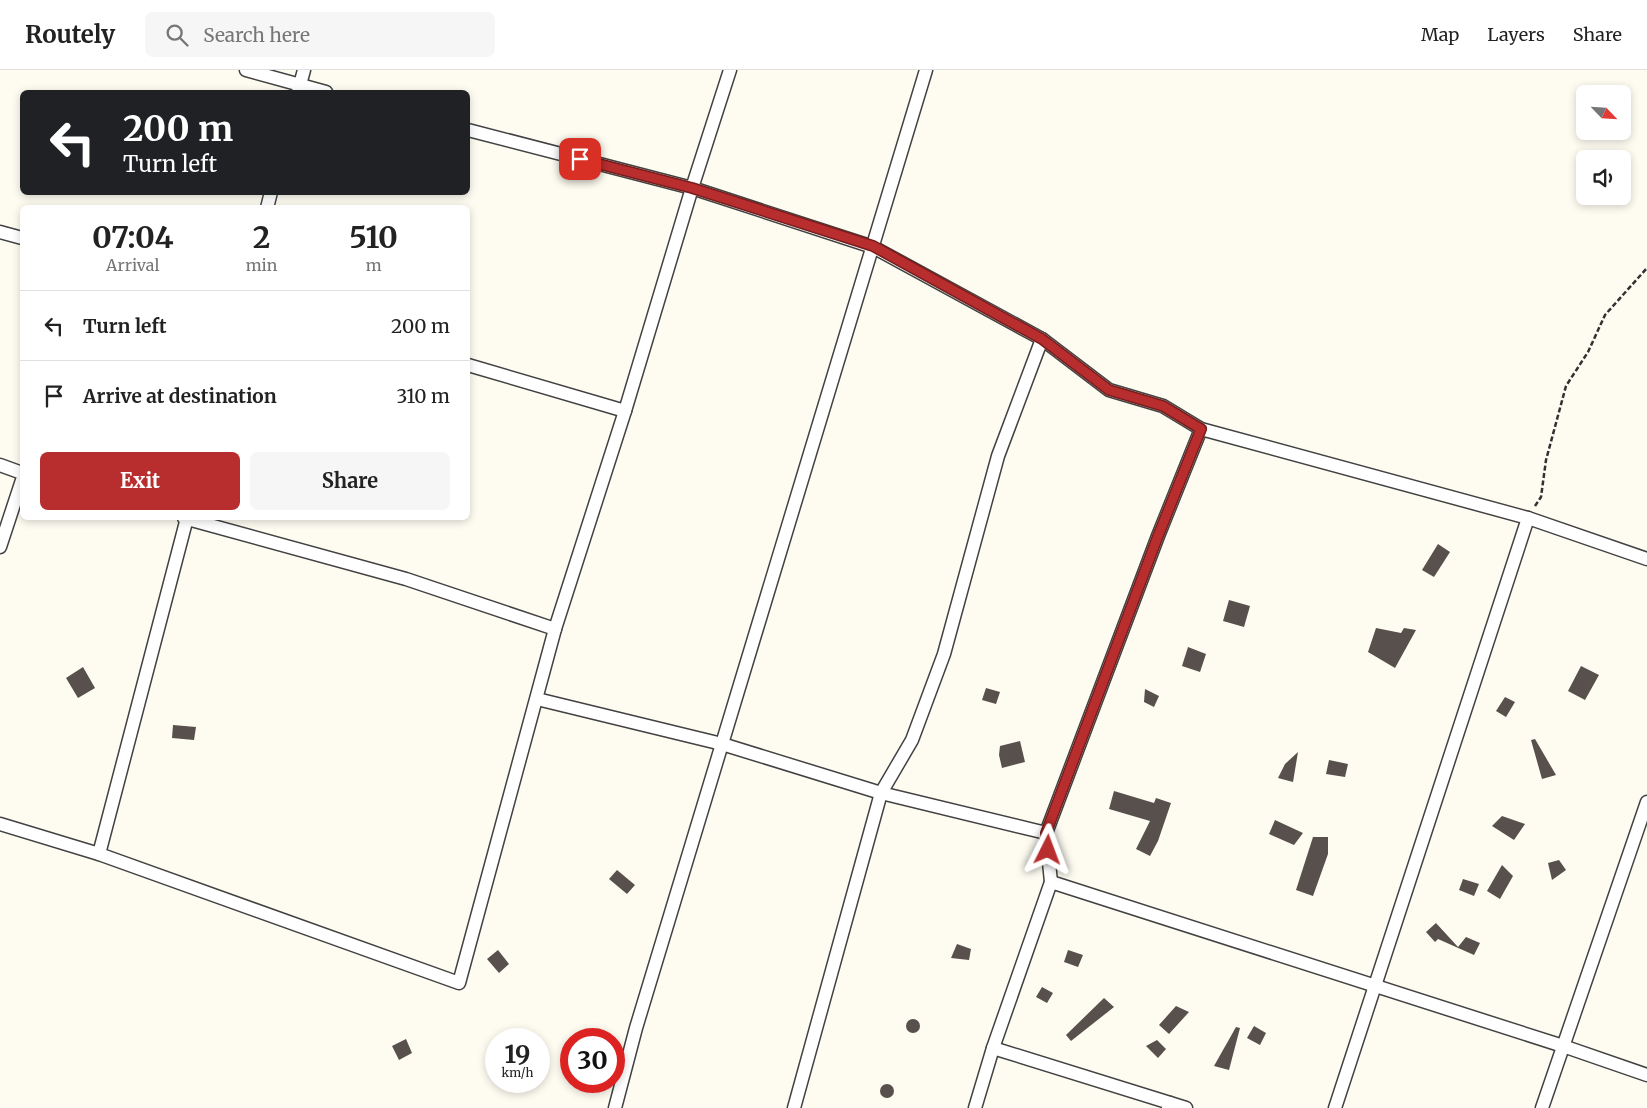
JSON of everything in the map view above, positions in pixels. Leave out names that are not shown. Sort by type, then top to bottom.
[{"type":"street","points":[[246,70],[298,89],[304,70]]},
{"type":"street","points":[[0,824],[99,854],[459,983],[537,699],[554,629],[625,411],[692,188],[730,70]]},
{"type":"street","points":[[616,1108],[636,1028],[926,70]]},
{"type":"street","points":[[470,131],[692,188],[873,246],[1042,339],[1109,390],[1163,406],[1201,429],[1528,518],[1647,559]]},
{"type":"street","points":[[0,232],[20,237]]},
{"type":"street","points":[[794,1108],[881,793],[912,740],[944,654],[998,456],[1042,339]]},
{"type":"street","points":[[470,366],[625,411]]},
{"type":"street","points":[[975,1108],[993,1048],[1051,882],[1046,833],[1158,536],[1201,429]]},
{"type":"street","points":[[0,465],[20,472]]},
{"type":"street","points":[[0,548],[20,486]]},
{"type":"street","points":[[1335,1108],[1528,518]]},
{"type":"street","points":[[99,854],[185,520]]},
{"type":"street","points":[[193,520],[406,579],[554,629]]},
{"type":"street","points":[[537,699],[722,744],[881,793],[1046,833]]},
{"type":"street","points":[[1542,1108],[1647,802]]},
{"type":"street","points":[[1051,882],[1563,1046],[1647,1075]]},
{"type":"street","points":[[993,1048],[1169,1105],[1186,1108]]},
{"type":"path","points":[[1528,518],[1541,497],[1546,460],[1566,386],[1588,352],[1605,315],[1647,268]]},
{"type":"building","points":[[1438,544],[1450,552],[1434,577],[1422,570]]},
{"type":"building","points":[[1229,600],[1250,606],[1244,627],[1223,621]]},
{"type":"building","points":[[1376,628],[1401,633],[1404,628],[1416,630],[1395,668],[1368,652]]},
{"type":"building","points":[[1188,647],[1206,654],[1200,672],[1182,666]]},
{"type":"building","points":[[1581,666],[1599,675],[1585,700],[1568,691]]},
{"type":"building","points":[[83,667],[95,688],[78,698],[66,678]]},
{"type":"building","points":[[986,688],[1000,692],[996,704],[982,700]]},
{"type":"building","points":[[1145,689],[1159,696],[1154,707],[1144,702]]},
{"type":"building","points":[[1505,697],[1515,702],[1506,717],[1496,711]]},
{"type":"building","points":[[173,725],[196,727],[194,740],[172,738]]},
{"type":"building","points":[[1535,739],[1556,775],[1542,779],[1531,740]]},
{"type":"building","points":[[1020,741],[1025,762],[1002,768],[999,755],[1000,746]]},
{"type":"building","points":[[1298,752],[1293,782],[1278,778],[1285,764]]},
{"type":"building","points":[[1329,760],[1348,764],[1345,777],[1326,774]]},
{"type":"building","points":[[1114,791],[1154,803],[1156,798],[1171,803],[1158,841],[1150,856],[1136,849],[1150,821],[1109,809]]},
{"type":"building","points":[[1502,816],[1525,824],[1514,840],[1492,826]]},
{"type":"building","points":[[1275,820],[1303,833],[1294,845],[1269,834]]},
{"type":"building","points":[[1313,837],[1328,837],[1328,854],[1313,896],[1296,890]]},
{"type":"building","points":[[1559,860],[1566,870],[1552,880],[1548,863]]},
{"type":"building","points":[[1502,865],[1513,876],[1500,899],[1487,891]]},
{"type":"building","points":[[617,870],[635,885],[627,894],[609,879]]},
{"type":"building","points":[[1463,879],[1479,884],[1474,896],[1459,890]]},
{"type":"building","points":[[1436,923],[1458,947],[1466,937],[1480,943],[1474,955],[1438,939],[1435,942],[1426,932]]},
{"type":"building","points":[[957,944],[971,949],[969,960],[951,958]]},
{"type":"building","points":[[498,950],[509,964],[499,973],[487,959]]},
{"type":"building","points":[[1068,950],[1083,955],[1078,967],[1064,962]]},
{"type":"building","points":[[1042,987],[1053,993],[1047,1003],[1036,997]]},
{"type":"building","points":[[1104,998],[1114,1007],[1071,1041],[1066,1035]]},
{"type":"building","points":[[1176,1006],[1189,1012],[1169,1034],[1159,1025]]},
{"type":"building","points":[[913,1019],[918,1021],[920,1026],[918,1031],[913,1033],[908,1031],[906,1026],[908,1021]]},
{"type":"building","points":[[1254,1026],[1266,1033],[1260,1045],[1247,1038]]},
{"type":"building","points":[[1236,1027],[1240,1028],[1229,1070],[1214,1066]]},
{"type":"building","points":[[406,1039],[412,1053],[399,1060],[392,1046]]},
{"type":"building","points":[[1157,1040],[1166,1049],[1158,1058],[1146,1046]]},
{"type":"building","points":[[887,1084],[892,1086],[894,1091],[892,1096],[887,1098],[882,1096],[880,1091],[882,1086]]},
{"type":"route","points":[[580,159],[692,188],[873,246],[1042,339],[1109,390],[1163,406],[1201,429],[1158,536],[1046,833],[1048,850]]}]
